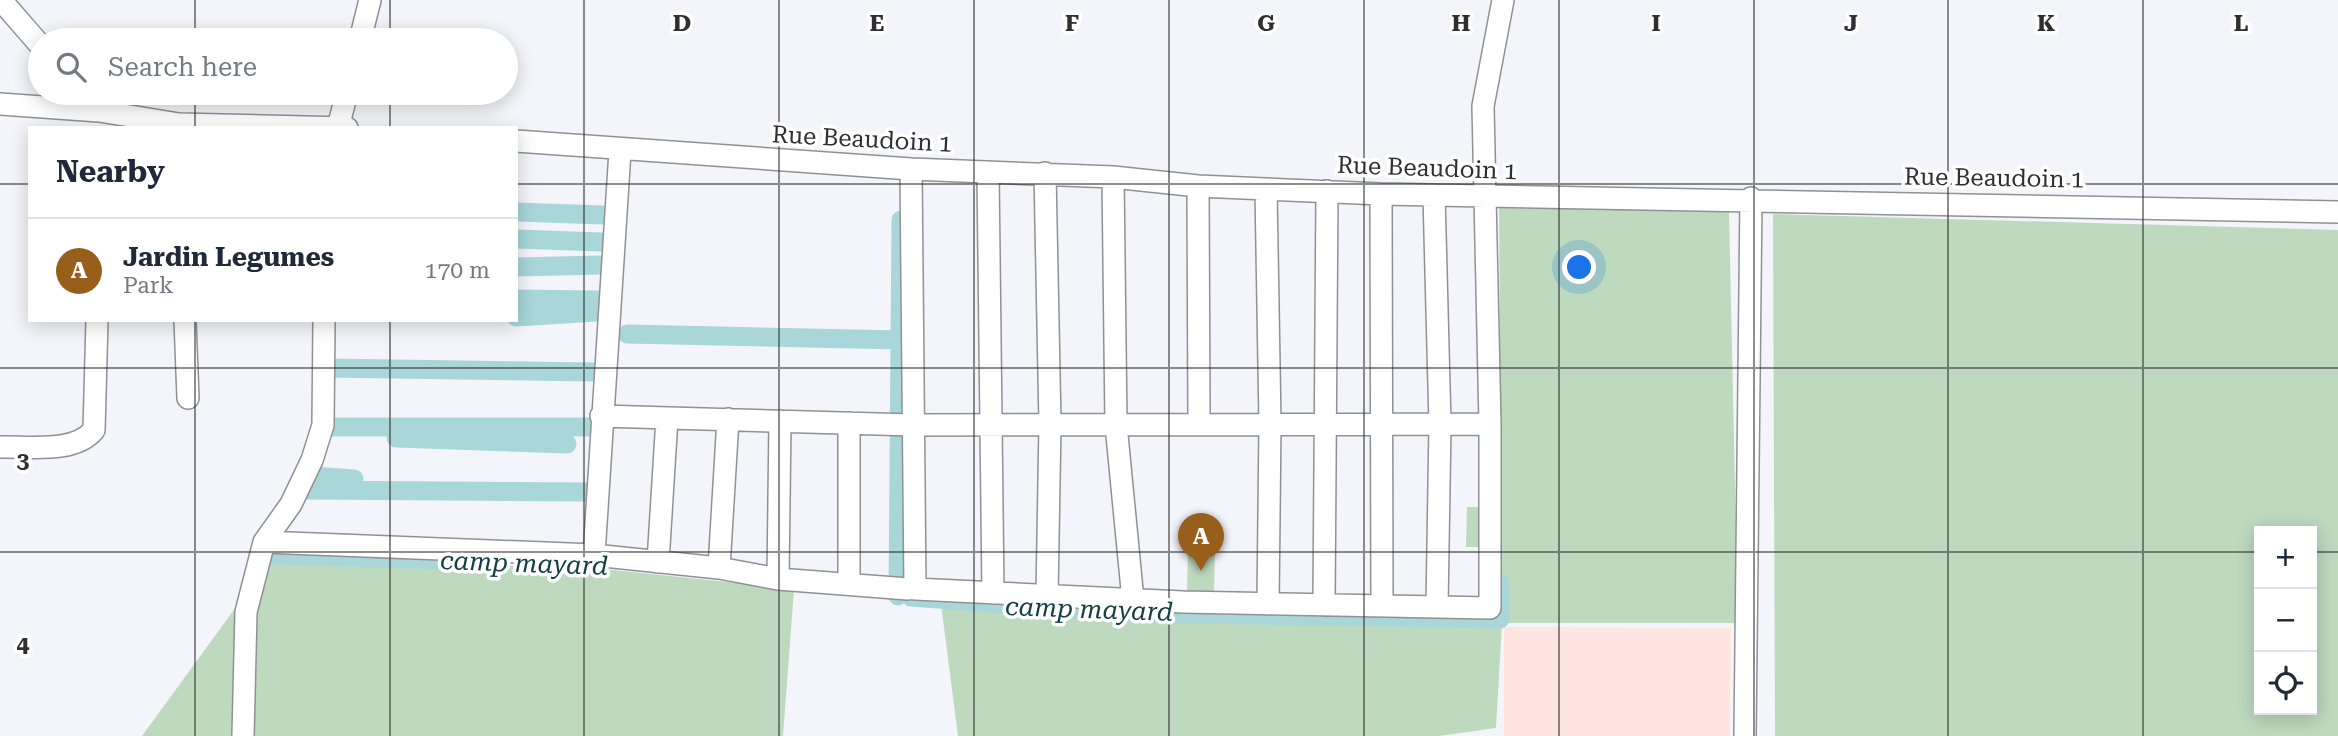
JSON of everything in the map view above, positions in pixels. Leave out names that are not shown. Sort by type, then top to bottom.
[{"type":"street","points":[[1,0],[28,31]]},
{"type":"street","points":[[363,28],[370,0]]},
{"type":"street","points":[[911,169],[905,424],[915,589],[1133,600],[1490,608],[1490,424],[1483,106],[1503,0]]},
{"type":"street","points":[[0,104],[99,111],[179,126]]},
{"type":"street","points":[[94,105],[99,111]]},
{"type":"street","points":[[338,126],[344,105]]},
{"type":"street","name":"Rue Beaudoin 1","points":[[518,141],[620,151],[911,169],[1045,173],[1198,186],[1381,194],[1751,198],[2338,212]]},
{"type":"street","points":[[594,555],[620,151]]},
{"type":"street","points":[[988,172],[993,593]]},
{"type":"street","points":[[1045,173],[1051,424],[1047,596]]},
{"type":"street","points":[[1113,177],[1116,425],[1133,600]]},
{"type":"street","points":[[1198,186],[1199,424]]},
{"type":"street","points":[[1266,189],[1270,424],[1268,604]]},
{"type":"street","points":[[1324,605],[1328,191]]},
{"type":"street","points":[[1381,194],[1382,606]]},
{"type":"street","points":[[1433,195],[1440,424],[1437,607]]},
{"type":"street","points":[[1745,736],[1751,198]]},
{"type":"street","points":[[0,447],[71,444],[85,441],[94,430],[97,322]]},
{"type":"street","points":[[186,322],[188,398]]},
{"type":"street","points":[[243,736],[246,611],[264,542],[291,504],[312,460],[323,425],[324,322]]},
{"type":"street","points":[[601,416],[992,425],[1490,424]]},
{"type":"street","points":[[658,562],[667,418]]},
{"type":"street","points":[[719,568],[728,419]]},
{"type":"street","points":[[778,579],[780,421]]},
{"type":"street","points":[[849,423],[849,584]]},
{"type":"street","points":[[264,542],[594,555],[719,568],[778,579],[901,588]]},
{"type":"shaded area","points":[[1504,627],[1731,628],[1730,736],[1504,736]]},
{"type":"green space","points":[[1499,206],[1729,212],[1738,623],[1502,623],[1496,728],[1439,736],[958,736],[941,604],[1502,619]]},
{"type":"green space","points":[[1773,214],[2338,230],[2338,736],[1775,736]]},
{"type":"green space","points":[[1467,507],[1485,507],[1484,547],[1466,547]]},
{"type":"green space","points":[[1188,551],[1215,552],[1214,591],[1187,591]]},
{"type":"green space","points":[[271,559],[593,568],[794,589],[783,736],[142,736]]},
{"type":"waterway","points":[[518,212],[602,215]]},
{"type":"waterway","points":[[898,596],[901,220]]},
{"type":"waterway","points":[[518,239],[601,242]]},
{"type":"waterway","points":[[518,267],[600,265]]},
{"type":"waterway","points":[[518,299],[597,300]]},
{"type":"waterway","points":[[518,317],[596,312]]},
{"type":"waterway","points":[[627,334],[900,340]]},
{"type":"waterway","points":[[328,368],[593,372]]},
{"type":"waterway","points":[[329,427],[590,427]]},
{"type":"waterway","points":[[396,438],[567,444]]},
{"type":"waterway","points":[[312,476],[354,479]]},
{"type":"waterway","points":[[308,490],[587,492]]},
{"type":"waterway","name":"camp mayard","points":[[273,555],[488,561]]},
{"type":"waterway","name":"camp mayard","points":[[911,597],[1129,613],[1500,619],[1500,584]]},
{"type":"place","name":"Jardin Legumes","points":[[1201,571]]}]
